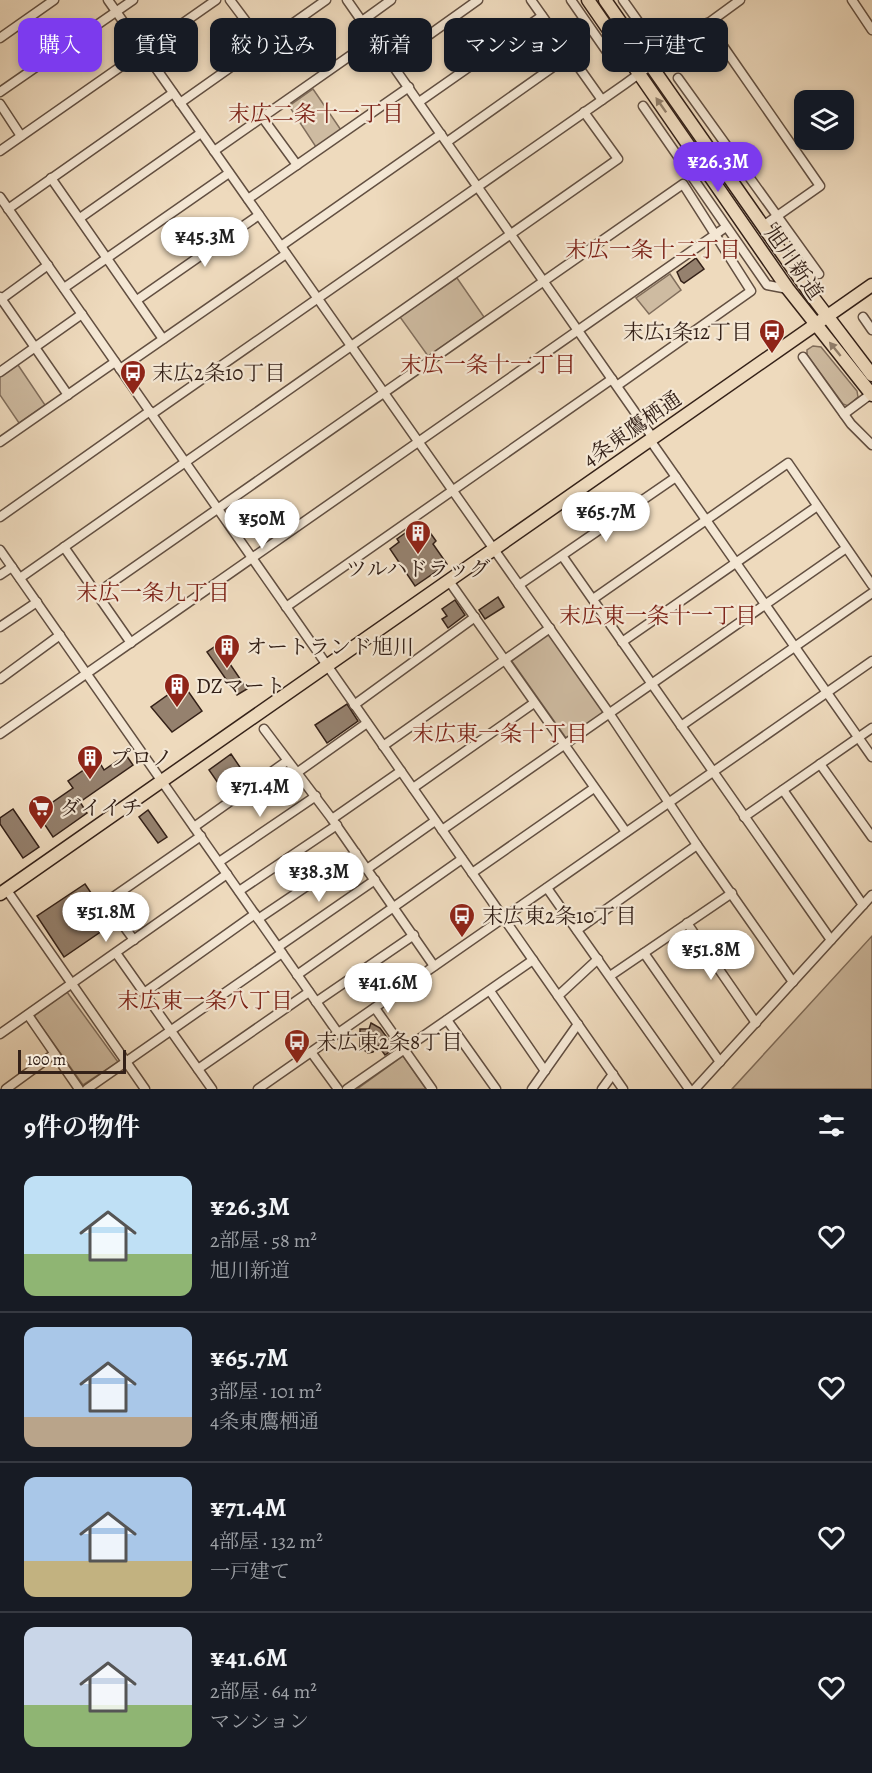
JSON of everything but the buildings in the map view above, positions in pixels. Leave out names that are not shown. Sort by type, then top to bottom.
[{"type":"highway","name":"旭川新道","points":[[588,0],[602,21]]},
{"type":"highway","name":"旭川新道","points":[[611,2],[621,18]]},
{"type":"highway","name":"旭川新道","points":[[656,72],[827,317],[872,375]]},
{"type":"highway","name":"旭川新道","points":[[638,74],[788,289],[872,395]]},
{"type":"highway","name":"4条東鷹栖通","points":[[2,891],[162,782],[872,285]]},
{"type":"street","points":[[0,38],[54,0]]},
{"type":"street","points":[[108,0],[120,18]]},
{"type":"street","points":[[0,92],[133,0]]},
{"type":"street","points":[[190,18],[216,0]]},
{"type":"street","points":[[230,0],[244,18]]},
{"type":"street","points":[[300,18],[326,0]]},
{"type":"street","points":[[347,0],[360,18]]},
{"type":"street","points":[[366,18],[392,0]]},
{"type":"street","points":[[432,33],[478,0]]},
{"type":"street","points":[[419,102],[542,16],[531,0]]},
{"type":"street","points":[[572,0],[602,44]]},
{"type":"street","points":[[623,0],[636,18]]},
{"type":"street","points":[[714,18],[740,0]]},
{"type":"street","points":[[852,0],[872,30]]},
{"type":"street","points":[[728,53],[820,186],[763,226]]},
{"type":"street","points":[[214,151],[348,57]]},
{"type":"street","points":[[0,151],[114,71]]},
{"type":"street","points":[[158,72],[550,628],[669,801],[697,846],[793,982]]},
{"type":"street","points":[[180,103],[224,72]]},
{"type":"street","points":[[398,72],[615,382],[705,520],[872,757]]},
{"type":"street","points":[[0,442],[68,394],[164,339],[283,250],[444,138],[544,72]]},
{"type":"street","points":[[582,72],[602,100]]},
{"type":"street","points":[[0,517],[640,72]]},
{"type":"street","points":[[678,78],[819,274]]},
{"type":"street","points":[[248,199],[409,87]]},
{"type":"street","points":[[8,208],[173,93]]},
{"type":"street","points":[[678,104],[691,95]]},
{"type":"street","points":[[0,104],[21,136]]},
{"type":"street","points":[[643,106],[767,285],[788,289]]},
{"type":"street","points":[[20,578],[618,159],[584,112]]},
{"type":"street","points":[[262,117],[297,165]]},
{"type":"street","points":[[80,218],[201,133]]},
{"type":"street","points":[[64,288],[229,173]]},
{"type":"street","points":[[51,178],[164,339]]},
{"type":"street","points":[[97,593],[683,184],[751,291],[452,491],[286,607]]},
{"type":"street","points":[[0,196],[623,1089]]},
{"type":"street","points":[[137,300],[258,215]]},
{"type":"street","points":[[0,722],[3,732],[726,227]]},
{"type":"street","points":[[48,265],[0,299],[68,394]]},
{"type":"street","points":[[0,372],[82,314]]},
{"type":"street","points":[[863,317],[872,330]]},
{"type":"street","points":[[803,357],[844,414],[872,445]]},
{"type":"street","points":[[844,414],[872,395]]},
{"type":"street","points":[[593,599],[788,463],[816,507],[872,585]]},
{"type":"street","points":[[519,585],[563,557],[676,477]]},
{"type":"street","points":[[622,642],[816,507]]},
{"type":"street","points":[[64,547],[131,643]]},
{"type":"street","points":[[442,830],[845,549]]},
{"type":"street","points":[[0,550],[338,1033]]},
{"type":"street","points":[[563,557],[831,940]]},
{"type":"street","points":[[0,575],[12,567]]},
{"type":"street","points":[[449,581],[626,832]]},
{"type":"street","points":[[681,726],[872,593]]},
{"type":"street","points":[[0,627],[37,602]]},
{"type":"street","points":[[354,705],[475,617]]},
{"type":"street","points":[[383,746],[550,628]]},
{"type":"street","points":[[0,679],[60,635]]},
{"type":"street","points":[[258,1089],[872,661]]},
{"type":"street","points":[[412,788],[534,703]]},
{"type":"street","points":[[298,772],[368,723]]},
{"type":"street","points":[[744,817],[872,728]]},
{"type":"street","points":[[264,729],[294,771],[298,772],[316,796],[434,966]]},
{"type":"street","points":[[194,827],[287,761]]},
{"type":"street","points":[[820,764],[872,837]]},
{"type":"street","points":[[239,891],[401,771]]},
{"type":"street","points":[[472,873],[594,788]]},
{"type":"street","points":[[783,790],[863,905]]},
{"type":"street","points":[[219,862],[316,796]]},
{"type":"street","points":[[367,869],[435,821]]},
{"type":"street","points":[[134,940],[106,902],[201,836]]},
{"type":"street","points":[[577,930],[697,846]]},
{"type":"street","points":[[144,993],[256,916],[356,853]]},
{"type":"street","points":[[297,975],[462,859]]},
{"type":"street","points":[[0,1034],[227,874]]},
{"type":"street","points":[[87,1089],[375,880]]},
{"type":"street","points":[[547,888],[689,1089]]},
{"type":"street","points":[[2,891],[72,984],[145,1089]]},
{"type":"street","points":[[610,976],[732,893]]},
{"type":"street","points":[[695,1089],[872,895]]},
{"type":"street","points":[[687,923],[756,1023]]},
{"type":"street","points":[[316,1002],[414,935]]},
{"type":"street","points":[[116,953],[212,1089]]},
{"type":"street","points":[[644,953],[720,1062]]},
{"type":"street","points":[[347,1089],[533,960]]},
{"type":"street","points":[[558,996],[598,960]]},
{"type":"street","points":[[490,990],[545,1071]]},
{"type":"street","points":[[198,1069],[309,992]]},
{"type":"street","points":[[375,1008],[432,1089]]},
{"type":"street","points":[[28,1015],[79,1089]]},
{"type":"street","points":[[447,1020],[496,1089]]},
{"type":"street","points":[[532,1089],[578,1024]]},
{"type":"street","points":[[311,1052],[338,1089]]},
{"type":"street","points":[[6,1089],[54,1054]]},
{"type":"street","points":[[602,1089],[613,1074]]},
{"type":"shaded area","points":[[313,89],[341,130],[316,147],[289,106]]},
{"type":"shaded area","points":[[670,274],[681,290],[649,314],[636,298]]},
{"type":"shaded area","points":[[457,278],[484,317],[428,356],[400,317]]},
{"type":"shaded area","points":[[813,346],[821,347],[857,391],[858,397],[848,406],[843,404],[807,355],[807,350]]},
{"type":"shaded area","points":[[18,365],[45,405],[19,423],[0,395],[0,377]]},
{"type":"shaded area","points":[[549,633],[604,712],[566,738],[511,660]]},
{"type":"shaded area","points":[[872,936],[872,1089],[732,1089]]},
{"type":"shaded area","points":[[67,992],[118,1062],[83,1085],[34,1016]]},
{"type":"shaded area","points":[[403,1056],[426,1089],[357,1089]]},
{"type":"place","name":"末広1条12丁目","points":[[772,355]]},
{"type":"place","name":"末広2条10丁目","points":[[133,396]]},
{"type":"place","name":"ツルハドラッグ","points":[[418,556]]},
{"type":"place","name":"オートランド旭川","points":[[227,670]]},
{"type":"place","name":"DZマート","points":[[177,709]]},
{"type":"place","name":"プロノ","points":[[90,781]]},
{"type":"place","name":"ダイイチ","points":[[41,831]]},
{"type":"place","name":"末広東2条10丁目","points":[[462,939]]},
{"type":"place","name":"末広東2条8丁目","points":[[297,1065]]},
{"type":"district","name":"末広二条十一丁目","points":[[316,114]]},
{"type":"district","name":"末広一条十二丁目","points":[[653,250]]},
{"type":"district","name":"末広一条十一丁目","points":[[488,365]]},
{"type":"district","name":"末広一条九丁目","points":[[153,593]]},
{"type":"district","name":"末広東一条十一丁目","points":[[658,616]]},
{"type":"district","name":"末広東一条十丁目","points":[[500,734]]},
{"type":"district","name":"末広東一条八丁目","points":[[205,1001]]}]
